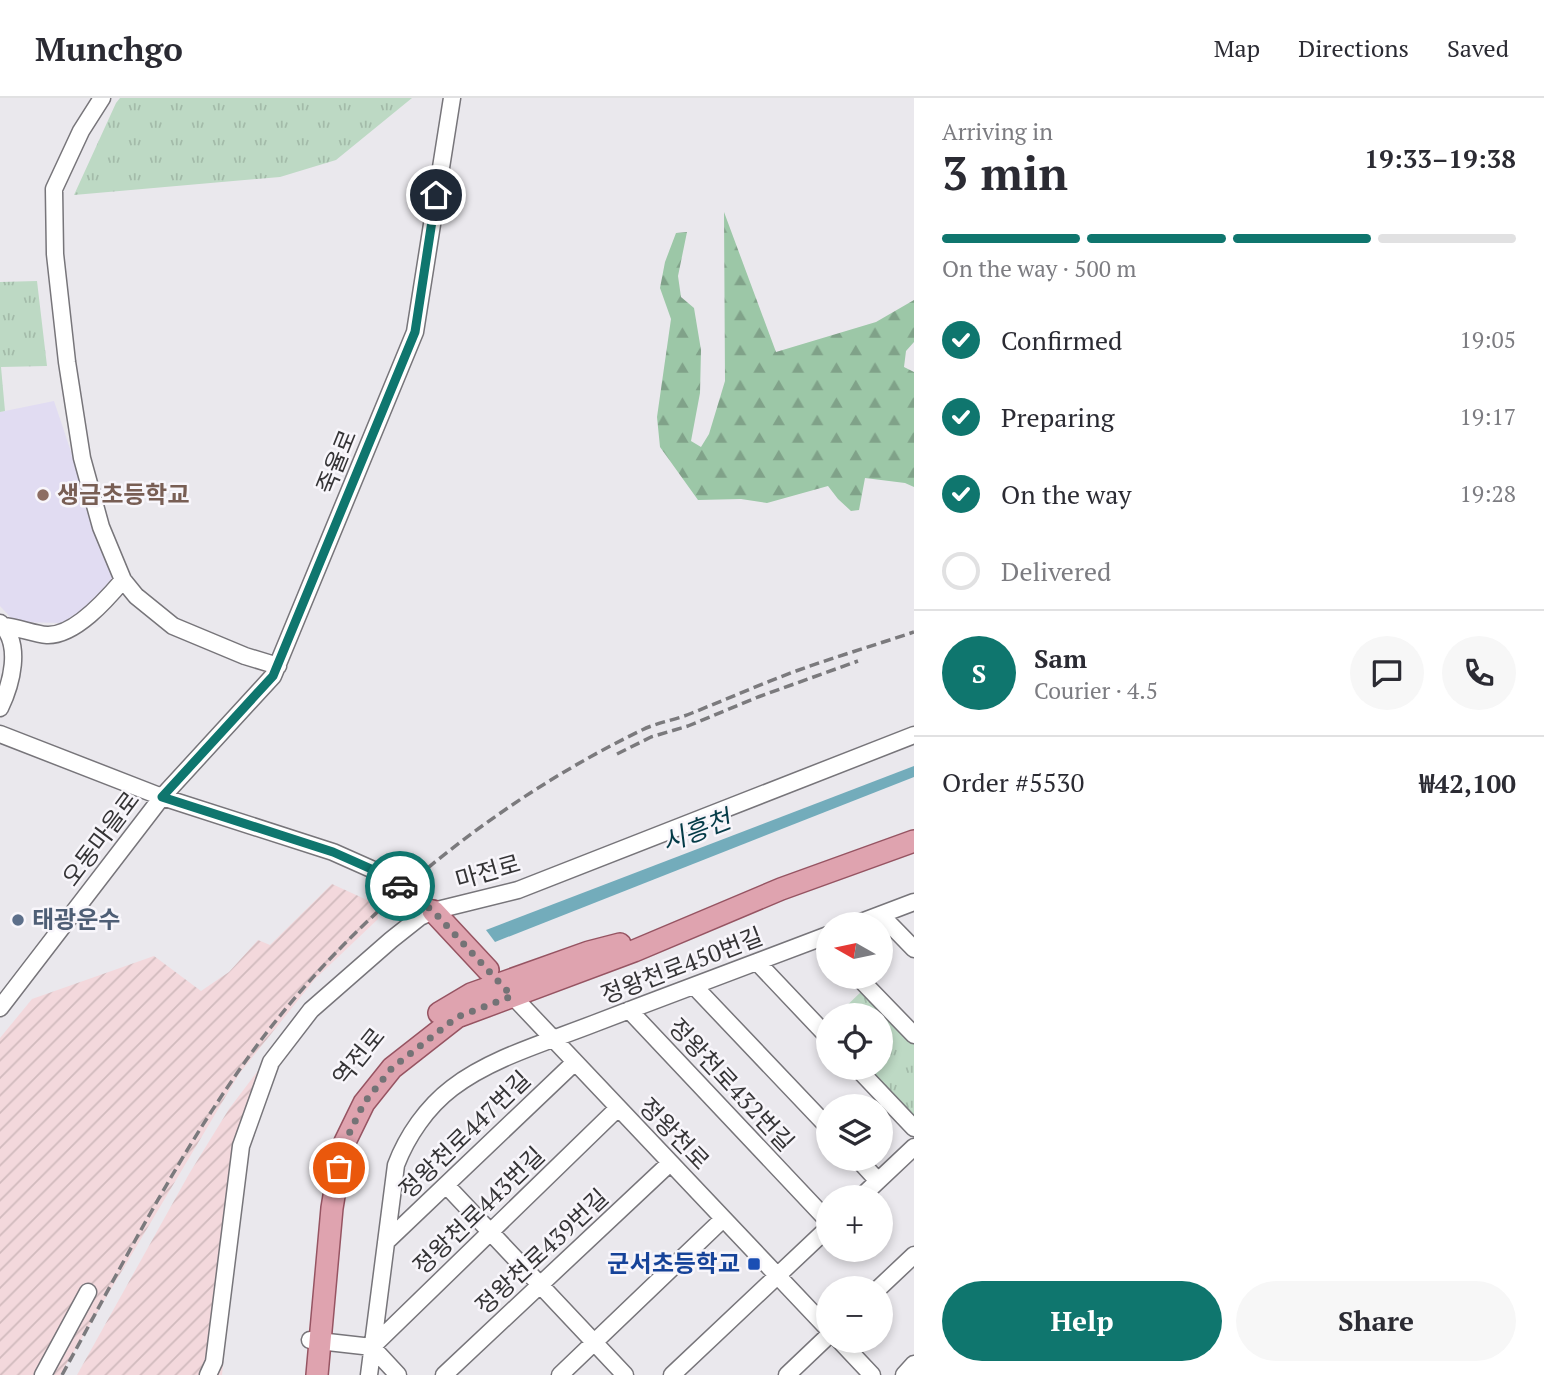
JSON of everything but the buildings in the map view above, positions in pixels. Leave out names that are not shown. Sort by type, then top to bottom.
[{"type":"main road","name":"역전로","points":[[317,1375],[315,1340],[323,1203],[331,1155],[353,1105],[391,1052],[426,1022],[471,994],[589,952],[697,924],[780,889],[914,841]]},
{"type":"main road","points":[[433,911],[500,983]]},
{"type":"main road","name":"역전로","points":[[306,1375],[315,1340]]},
{"type":"street","points":[[102,98],[81,131],[54,189],[55,254],[67,362],[82,458],[102,527],[123,580],[136,596],[173,626],[245,656],[278,666]]},
{"type":"street","name":"죽율로","points":[[162,797],[273,676],[278,666],[415,332],[452,98]]},
{"type":"street","points":[[2,624],[47,635],[62,632],[78,624],[95,610],[123,580]]},
{"type":"street","points":[[0,708],[9,687],[13,667],[11,647],[2,624]]},
{"type":"street","name":"마전로","points":[[0,734],[162,797],[333,852],[387,876],[433,911],[518,890],[914,735]]},
{"type":"street","name":"오동마을로","points":[[0,1008],[162,797]]},
{"type":"street","points":[[889,912],[914,902]]},
{"type":"street","points":[[208,1375],[214,1362],[241,1146],[271,1062],[311,1010],[391,940],[420,917],[433,911]]},
{"type":"street","points":[[893,927],[914,948]]},
{"type":"street","name":"정왕천로450번길","points":[[369,1375],[396,1165],[410,1135],[436,1102],[479,1070],[629,1010],[816,943]]},
{"type":"street","points":[[757,962],[816,1024]]},
{"type":"street","name":"정왕천로","points":[[500,983],[816,1316]]},
{"type":"street","name":"정왕천로432번길","points":[[694,986],[816,1115]]},
{"type":"street","points":[[870,989],[914,1035]]},
{"type":"street","name":"정왕천로432번길","points":[[629,1010],[816,1208]]},
{"type":"street","name":"정왕천로447번길","points":[[386,1242],[575,1062]]},
{"type":"street","points":[[868,1080],[914,1128]]},
{"type":"street","name":"정왕천로443번길","points":[[372,1347],[618,1108]]},
{"type":"street","points":[[874,1185],[914,1147]]},
{"type":"street","name":"정왕천로439번길","points":[[444,1375],[670,1163]]},
{"type":"street","points":[[869,1171],[878,1181]]},
{"type":"street","points":[[446,1185],[625,1375]]},
{"type":"street","points":[[560,1375],[723,1219]]},
{"type":"street","points":[[672,1375],[816,1240]]},
{"type":"street","points":[[892,1276],[914,1255]]},
{"type":"street","points":[[43,1375],[88,1292]]},
{"type":"street","points":[[315,1340],[372,1347],[398,1375]]},
{"type":"street","points":[[787,1375],[816,1347]]},
{"type":"street","points":[[851,1353],[872,1375]]},
{"type":"street","points":[[904,1375],[914,1364]]},
{"type":"shaded area","name":"생금초등학교","points":[[54,401],[113,577],[90,605],[62,623],[15,622],[0,606],[0,412]]},
{"type":"shaded area","points":[[332,884],[376,904],[378,919],[315,979],[239,1074],[60,1375],[0,1375],[0,1038],[32,999],[154,956],[201,991],[229,972],[258,940],[270,945]]},
{"type":"shaded area","points":[[260,1068],[270,1080],[245,1148],[222,1375],[77,1375],[189,1174],[229,1109]]},
{"type":"green space","points":[[120,98],[412,98],[336,160],[280,177],[74,195]]},
{"type":"green space","points":[[724,212],[776,352],[876,322],[914,300],[914,342],[906,351],[904,367],[914,372],[914,487],[905,483],[865,478],[859,510],[851,511],[828,486],[767,503],[741,499],[698,500],[660,447],[657,417],[671,319],[660,288],[665,262],[676,233],[687,232],[678,276],[681,297],[694,308],[701,350],[700,393],[691,441],[701,447],[709,434],[725,381]]},
{"type":"green space","points":[[37,281],[47,366],[1,367],[5,411],[0,412],[0,282]]},
{"type":"green space","points":[[864,989],[877,1003],[849,1003]]},
{"type":"green space","points":[[893,1020],[914,1042],[914,1119],[893,1094],[877,1080],[893,1080]]},
{"type":"water","points":[[914,766],[914,777],[495,942],[486,930]]},
{"type":"railway","points":[[62,1375],[180,1162],[233,1080],[299,993],[341,947],[386,904],[483,825],[588,758],[642,730],[796,671],[914,632]]},
{"type":"railway","points":[[617,754],[651,737],[688,726],[858,661]]},
{"type":"way so far","points":[[339,1168],[342,1148],[364,1103],[392,1068],[457,1017],[512,996],[433,911],[400,886]]},
{"type":"place","name":"생금초등학교","points":[[43,495]]},
{"type":"place","name":"태광운수","points":[[18,920]]},
{"type":"place","name":"군서초등학교","points":[[754,1264]]},
{"type":"route","points":[[400,886],[387,876],[333,852],[162,797],[273,676],[415,332],[436,195]]},
{"type":"water label","name":"시흥천","points":[[696,831]]}]
